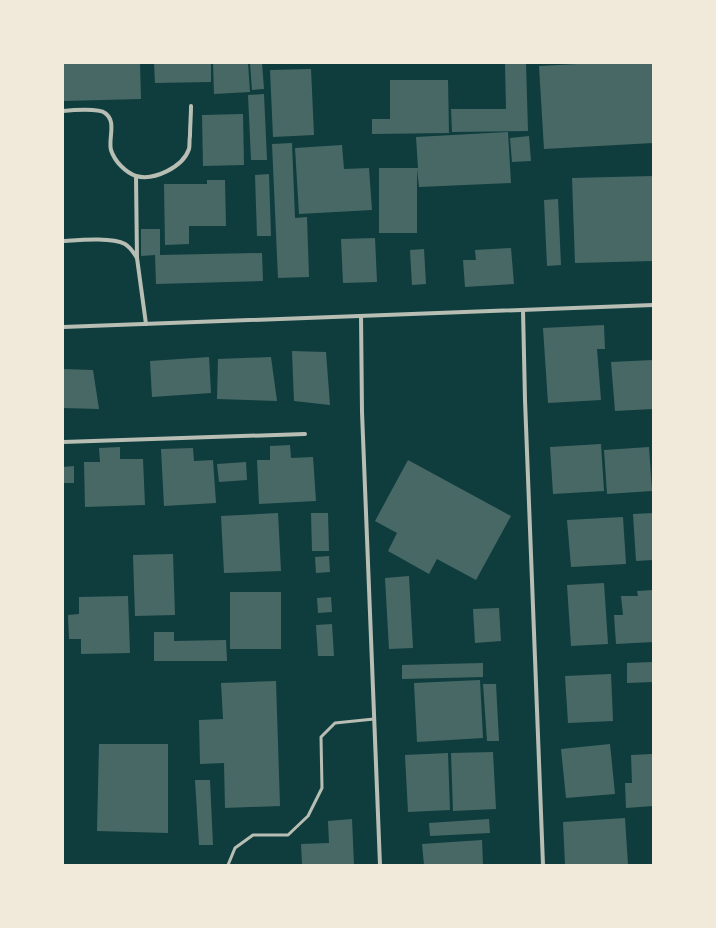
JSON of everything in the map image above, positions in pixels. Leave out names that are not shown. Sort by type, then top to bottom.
[{"type":"street","points":[[63,111],[98,110],[106,113],[111,122],[111,149],[120,166],[136,176],[149,177],[161,174],[173,168],[182,159],[189,148],[191,106]]},
{"type":"street","points":[[136,176],[137,258],[146,324]]},
{"type":"street","points":[[63,241],[115,241],[124,244],[132,250],[137,258]]},
{"type":"street","points":[[63,327],[653,305]]},
{"type":"street","points":[[523,310],[525,400],[544,865]]},
{"type":"street","points":[[361,316],[362,412],[380,865]]},
{"type":"street","points":[[63,442],[305,434]]},
{"type":"lane","points":[[228,865],[235,848],[253,835],[288,835],[308,816],[322,788],[321,737],[335,722],[374,719]]},
{"type":"building","points":[[63,63],[140,63],[141,99],[63,101]]},
{"type":"building","points":[[154,63],[211,63],[211,82],[155,83]]},
{"type":"building","points":[[213,63],[248,63],[250,92],[214,94]]},
{"type":"building","points":[[250,63],[262,63],[264,89],[252,90]]},
{"type":"building","points":[[505,63],[526,63],[528,131],[452,132],[451,109],[506,109]]},
{"type":"building","points":[[597,63],[653,63],[653,143],[544,149],[539,66]]},
{"type":"building","points":[[311,69],[314,135],[273,137],[270,70]]},
{"type":"building","points":[[390,80],[448,80],[449,133],[372,134],[372,119],[390,119]]},
{"type":"building","points":[[264,94],[267,160],[251,160],[248,95]]},
{"type":"building","points":[[243,114],[244,165],[203,166],[202,115]]},
{"type":"building","points":[[508,132],[511,183],[419,187],[417,169],[417,233],[379,233],[379,168],[418,168],[416,137]]},
{"type":"building","points":[[529,136],[531,161],[512,162],[510,138]]},
{"type":"building","points":[[292,143],[295,218],[307,217],[309,277],[278,278],[272,144]]},
{"type":"building","points":[[342,145],[344,169],[369,168],[372,210],[299,214],[295,148]]},
{"type":"building","points":[[269,174],[271,236],[257,236],[255,175]]},
{"type":"building","points":[[653,176],[653,261],[575,263],[572,178]]},
{"type":"building","points":[[207,180],[225,180],[226,226],[189,226],[189,244],[165,245],[164,184],[207,184]]},
{"type":"building","points":[[558,199],[561,265],[547,266],[544,200]]},
{"type":"building","points":[[141,229],[160,229],[160,255],[262,253],[263,281],[156,284],[155,255],[141,256]]},
{"type":"building","points":[[375,238],[377,282],[343,283],[341,239]]},
{"type":"building","points":[[511,248],[514,284],[465,287],[463,260],[476,260],[475,250]]},
{"type":"building","points":[[424,249],[426,284],[412,285],[410,250]]},
{"type":"building","points":[[604,325],[605,349],[597,349],[601,400],[548,403],[543,328]]},
{"type":"building","points":[[292,351],[326,352],[330,405],[294,401]]},
{"type":"building","points":[[209,357],[211,393],[152,397],[150,361]]},
{"type":"building","points":[[271,357],[277,401],[217,399],[218,359]]},
{"type":"building","points":[[653,360],[653,409],[615,411],[611,362]]},
{"type":"building","points":[[63,369],[93,370],[99,409],[63,408]]},
{"type":"building","points":[[601,444],[604,491],[553,494],[550,447]]},
{"type":"building","points":[[290,445],[291,458],[313,457],[316,501],[259,504],[257,460],[270,460],[270,446]]},
{"type":"building","points":[[120,447],[120,459],[143,459],[145,505],[85,507],[84,462],[100,462],[99,448]]},
{"type":"building","points":[[649,447],[652,491],[607,494],[604,450]]},
{"type":"building","points":[[193,448],[194,461],[213,460],[216,503],[164,506],[161,449]]},
{"type":"building","points":[[408,460],[511,516],[476,580],[437,559],[429,574],[388,551],[397,533],[375,521]]},
{"type":"building","points":[[246,462],[247,480],[219,482],[217,464]]},
{"type":"building","points":[[74,466],[74,483],[63,483],[63,467]]},
{"type":"building","points":[[278,513],[281,571],[224,573],[221,516]]},
{"type":"building","points":[[311,513],[328,513],[329,551],[312,551]]},
{"type":"building","points":[[653,513],[653,560],[636,561],[633,514]]},
{"type":"building","points":[[623,517],[626,564],[571,567],[567,520]]},
{"type":"building","points":[[173,554],[175,615],[135,616],[133,555]]},
{"type":"building","points":[[329,556],[330,572],[316,573],[315,557]]},
{"type":"building","points":[[409,576],[413,648],[389,649],[385,578]]},
{"type":"building","points":[[604,583],[608,644],[571,646],[567,585]]},
{"type":"building","points":[[653,590],[653,642],[616,644],[614,615],[623,615],[621,596],[638,596],[637,591]]},
{"type":"building","points":[[230,592],[281,592],[281,649],[230,649]]},
{"type":"building","points":[[128,596],[130,653],[81,654],[81,639],[69,639],[68,615],[79,614],[79,597]]},
{"type":"building","points":[[331,597],[332,612],[318,613],[317,598]]},
{"type":"building","points":[[499,608],[501,641],[475,643],[473,609]]},
{"type":"building","points":[[332,624],[334,656],[318,656],[316,625]]},
{"type":"building","points":[[154,632],[174,632],[174,641],[226,640],[227,661],[154,661]]},
{"type":"building","points":[[653,662],[653,682],[627,683],[627,663]]},
{"type":"building","points":[[483,663],[483,677],[402,679],[402,665]]},
{"type":"building","points":[[611,674],[613,721],[568,723],[565,676]]},
{"type":"building","points":[[480,680],[483,738],[417,742],[414,683]]},
{"type":"building","points":[[276,681],[280,806],[225,808],[224,763],[200,764],[199,720],[223,719],[221,683]]},
{"type":"building","points":[[483,684],[496,684],[499,741],[487,741]]},
{"type":"building","points":[[99,744],[168,744],[168,833],[97,831]]},
{"type":"building","points":[[610,744],[615,794],[566,798],[561,749]]},
{"type":"building","points":[[493,752],[496,809],[453,811],[451,753]]},
{"type":"building","points":[[448,753],[450,810],[408,812],[405,755]]},
{"type":"building","points":[[652,754],[653,806],[626,808],[625,783],[632,783],[631,755]]},
{"type":"building","points":[[195,780],[210,780],[213,845],[199,845]]},
{"type":"building","points":[[625,818],[628,865],[565,865],[563,822]]},
{"type":"building","points":[[352,819],[354,865],[302,865],[301,844],[329,843],[328,821]]},
{"type":"building","points":[[489,819],[490,833],[430,836],[429,823]]},
{"type":"building","points":[[482,840],[483,865],[424,865],[422,844]]}]
